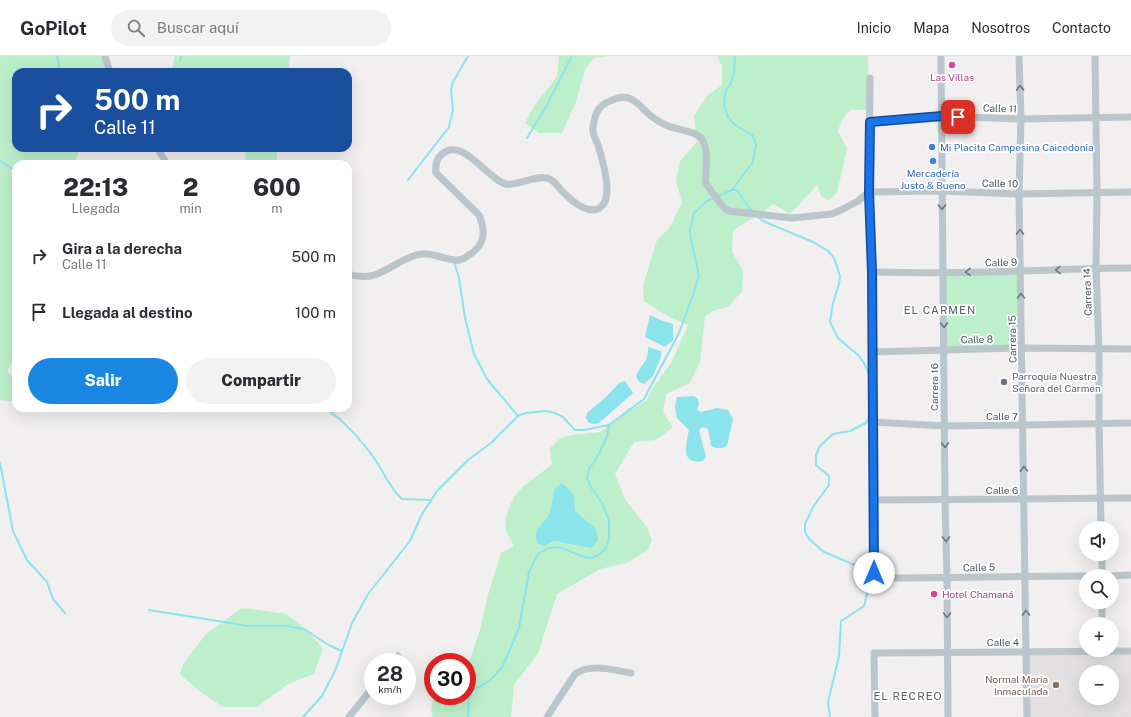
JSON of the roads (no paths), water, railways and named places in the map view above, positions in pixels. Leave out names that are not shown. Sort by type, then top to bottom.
[{"type":"street","points":[[105,56],[109,68]]},
{"type":"street","name":"Carrera 16","points":[[941,56],[945,500],[948,578],[948,717]]},
{"type":"street","name":"Carrera 15","points":[[1019,56],[1021,119],[1019,194],[1027,717]]},
{"type":"street","name":"Carrera 14","points":[[1095,56],[1097,193],[1096,268],[1099,349],[1101,521]]},
{"type":"street","points":[[870,78],[869,192],[872,272],[874,500]]},
{"type":"street","points":[[352,276],[366,277],[379,274],[407,259],[418,255],[429,254],[445,259],[457,260],[463,259],[476,250],[482,242],[483,233],[483,224],[479,215],[436,173],[435,166],[438,159],[444,153],[452,150],[464,153],[472,158],[497,179],[506,184],[542,177],[551,180],[565,194],[585,209],[593,210],[601,207],[605,201],[607,187],[606,174],[593,131],[595,118],[598,109],[606,102],[620,97],[630,98],[651,116],[666,125],[678,130],[697,133],[701,136],[705,144],[706,151],[706,183],[724,208],[729,211],[792,218],[832,214],[858,201],[869,192]]},
{"type":"street","name":"Calle 11","points":[[870,122],[942,116],[1021,119],[1131,117]]},
{"type":"street","name":"Calle 10","points":[[869,192],[942,191],[1019,194],[1131,192]]},
{"type":"street","name":"Calle 9","points":[[872,272],[943,273],[1131,268]]},
{"type":"street","name":"Calle 8","points":[[872,352],[1022,348],[1131,348]]},
{"type":"street","name":"Calle 7","points":[[873,422],[945,426],[1131,423]]},
{"type":"street","name":"Calle 6","points":[[874,500],[1131,498]]},
{"type":"street","name":"Calle 5","points":[[874,500],[874,573],[878,576],[884,578],[1079,576]]},
{"type":"street","points":[[1119,576],[1131,575]]},
{"type":"street","name":"Calle 4","points":[[875,717],[874,653],[1079,651]]},
{"type":"street","name":"Calle 4","points":[[1119,651],[1131,651]]},
{"type":"street","points":[[546,717],[575,674],[581,670],[593,668],[631,673]]},
{"type":"street","points":[[349,717],[364,698]]},
{"type":"water","points":[[650,315],[673,324],[673,340],[665,347],[645,337]]},
{"type":"water","points":[[648,347],[661,351],[661,357],[653,376],[644,384],[639,381],[637,375],[647,357]]},
{"type":"water","points":[[625,381],[633,393],[599,423],[589,423],[586,418],[587,413],[608,395],[619,383]]},
{"type":"water","points":[[694,396],[698,399],[699,404],[697,410],[701,412],[717,408],[728,410],[733,419],[727,446],[725,447],[715,448],[711,446],[708,429],[702,427],[699,431],[706,457],[703,461],[691,460],[688,457],[686,447],[689,430],[677,418],[675,407],[677,397]]},
{"type":"water","points":[[562,483],[574,495],[575,511],[596,529],[598,539],[592,548],[554,541],[544,546],[538,544],[536,539],[537,531],[549,514],[554,489]]},
{"type":"waterway","points":[[57,56],[60,68]]},
{"type":"waterway","points":[[180,60],[181,56]]},
{"type":"waterway","points":[[408,180],[449,127],[453,110],[451,90],[453,82],[468,56]]},
{"type":"waterway","points":[[527,138],[547,105],[572,56]]},
{"type":"waterway","points":[[468,717],[469,699],[473,690],[490,681],[503,666],[519,628],[529,572],[538,554],[546,549],[556,547],[565,549],[583,557],[592,558],[600,554],[606,548],[609,539],[609,520],[602,503],[591,487],[587,478],[589,469],[599,454],[607,437],[609,425],[644,399],[679,333],[699,276],[690,230],[694,213],[707,201],[732,190],[753,162],[756,144],[752,135],[735,125],[728,117],[725,109],[724,99],[726,90],[731,83],[734,74],[735,56]]},
{"type":"waterway","points":[[0,161],[12,168]]},
{"type":"waterway","points":[[732,190],[737,190],[752,211]]},
{"type":"waterway","points":[[758,217],[763,221],[813,242],[828,251],[834,258],[840,276],[830,322],[838,338],[858,355],[869,374]]},
{"type":"waterway","points":[[454,262],[459,278],[465,318],[474,354],[487,379],[518,416]]},
{"type":"waterway","points":[[303,717],[322,696],[335,671],[352,623],[368,594],[410,541],[421,516],[437,491],[468,460],[491,443],[518,416],[526,413],[546,411],[555,413],[563,417],[575,430],[584,430],[609,425]]},
{"type":"waterway","points":[[330,412],[340,419],[359,439],[376,461],[394,491],[402,499],[431,500]]},
{"type":"waterway","points":[[830,717],[828,702],[839,656],[841,621],[864,606],[868,589],[863,573],[857,566],[824,552],[810,540],[805,532],[805,524],[813,507],[829,485],[829,476],[816,465],[816,455],[820,446],[833,434],[850,431],[866,423],[870,415]]},
{"type":"waterway","points":[[0,463],[13,531],[27,560],[47,582],[53,599],[65,613]]},
{"type":"waterway","points":[[149,610],[249,626],[286,626],[304,629],[341,651]]},
{"type":"place","name":"Las Villas","points":[[952,65]]},
{"type":"place","name":"Mi Placita Campesina Caicedonia","points":[[932,147]]},
{"type":"place","name":"Mercadería Justo & Bueno","points":[[933,161]]},
{"type":"place","name":"Parroquia Nuestra Señora del Carmen","points":[[1004,382]]},
{"type":"place","name":"Hotel Chamaná","points":[[934,594]]},
{"type":"place","name":"Normal Maria Inmaculada","points":[[1056,685]]},
{"type":"district","name":"EL CARMEN","points":[[940,310]]},
{"type":"district","name":"EL RECREO","points":[[908,696]]}]
